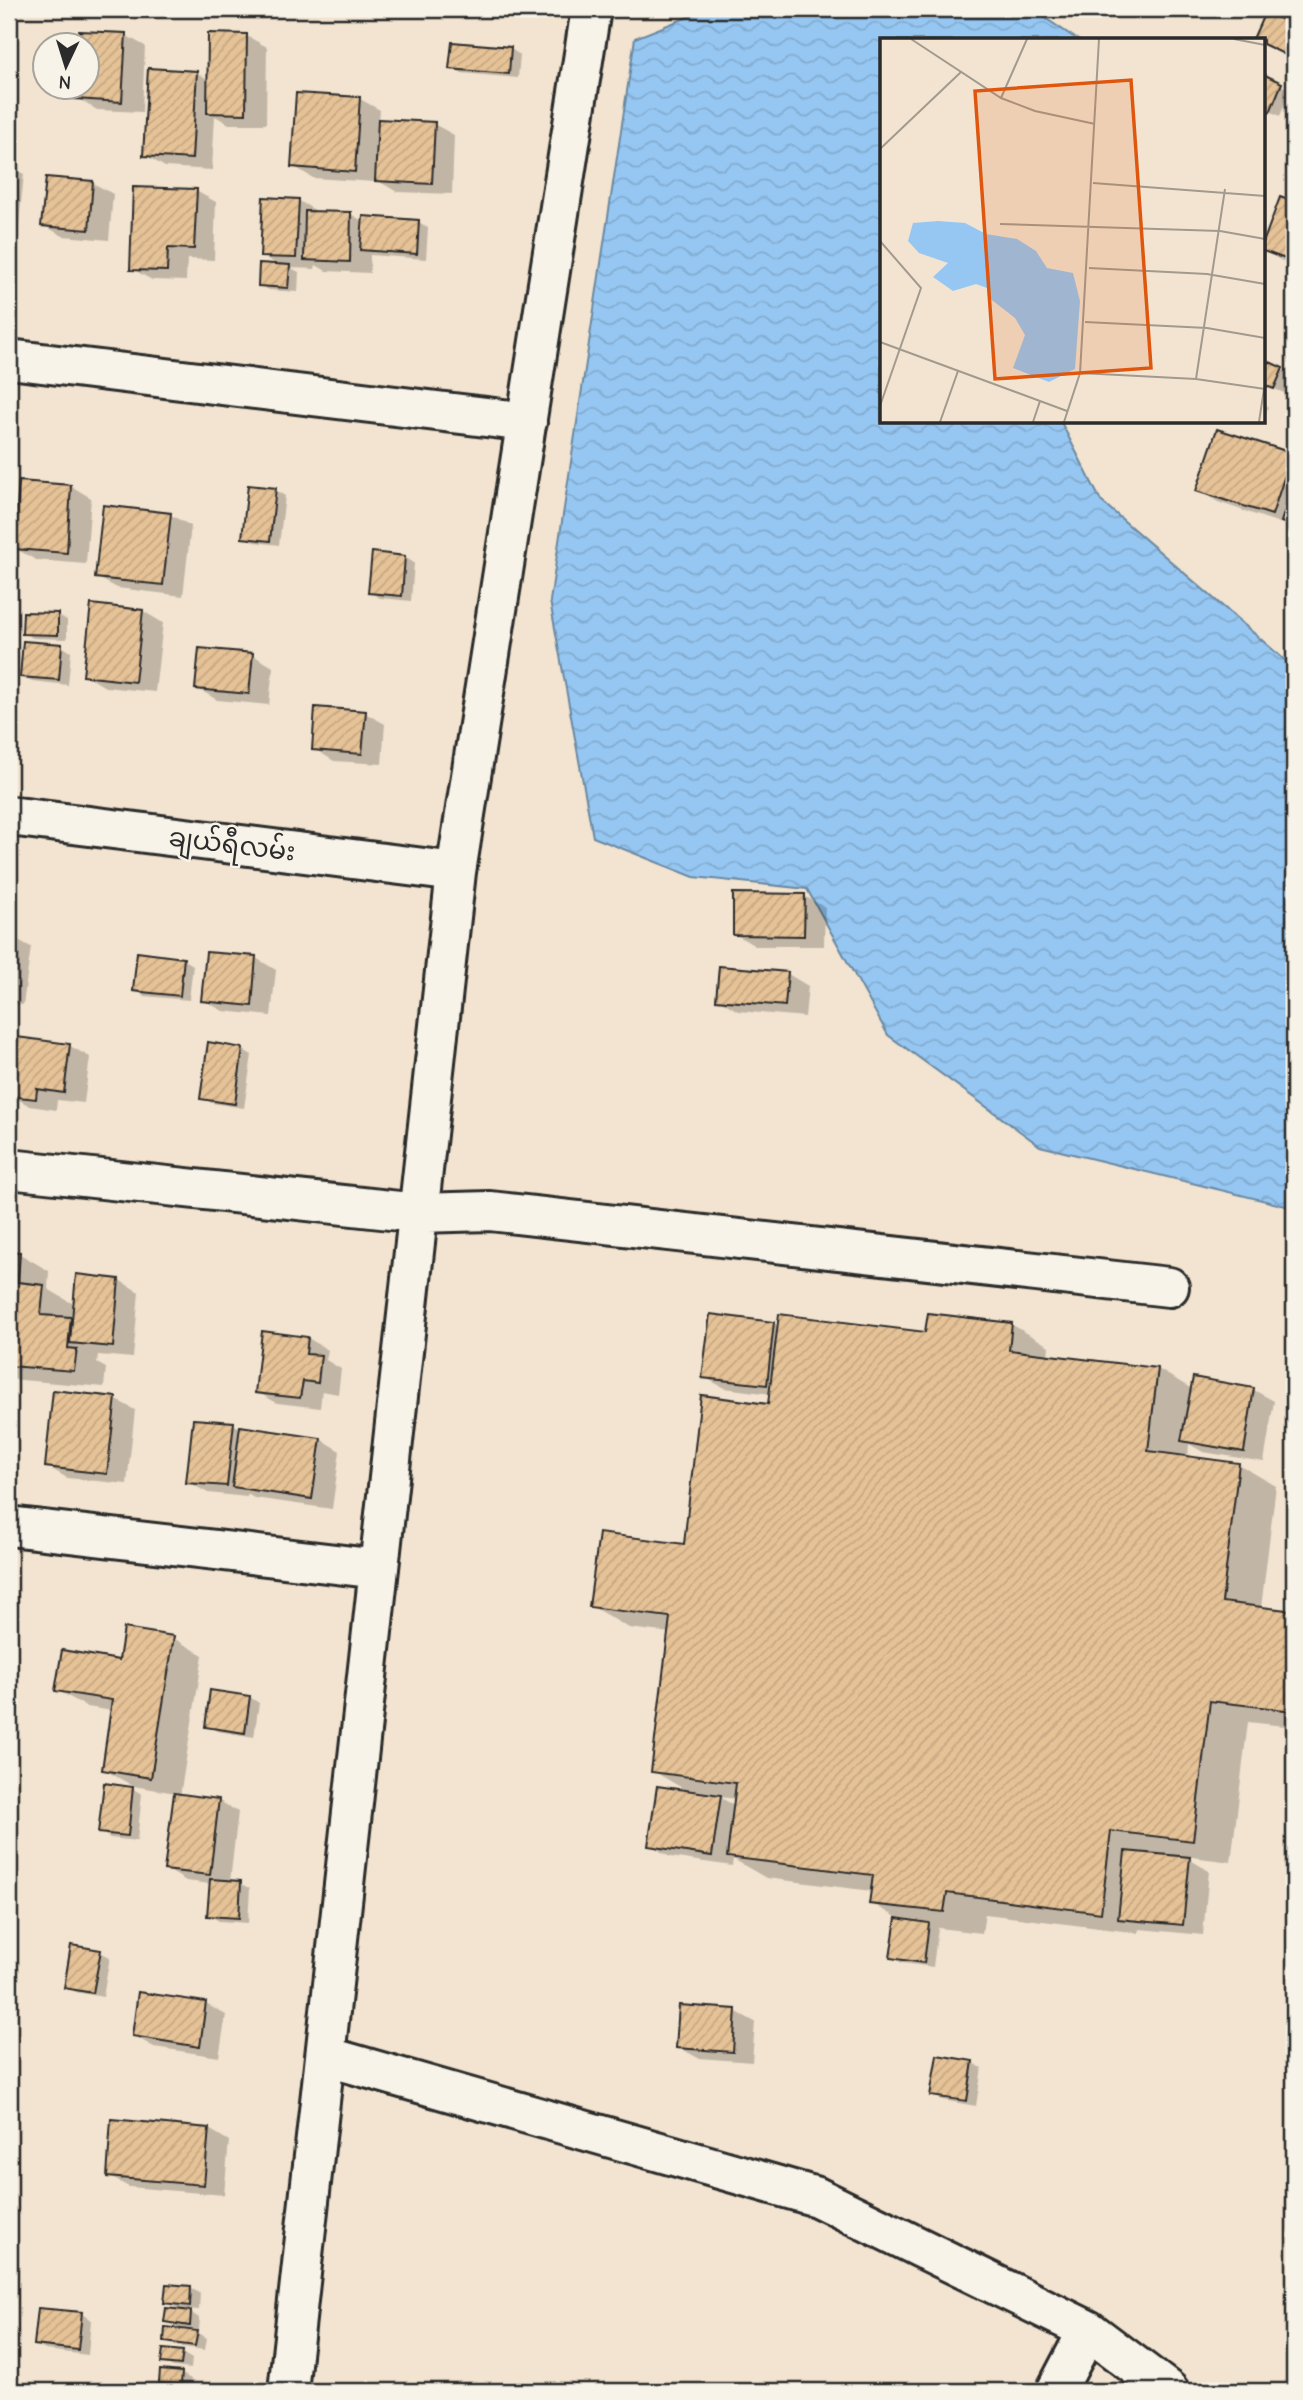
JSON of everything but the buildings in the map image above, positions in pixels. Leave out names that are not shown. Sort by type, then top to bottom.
[{"type":"street","points":[[288,2391],[456,872],[591,9]]},
{"type":"street","points":[[9,359],[527,422]]},
{"type":"street","name":"ချယ်ရီလမ်း","points":[[9,816],[456,872]]},
{"type":"street","points":[[9,1169],[418,1213],[490,1211],[1169,1287]]},
{"type":"street","points":[[9,1526],[379,1569]]},
{"type":"street","points":[[325,2056],[817,2197],[1088,2330],[1169,2391]]},
{"type":"street","points":[[1056,2391],[1088,2330]]},
{"type":"water","points":[[708,9],[1024,9],[1039,14],[1075,38],[880,38],[880,424],[1062,424],[1101,501],[1294,668],[1294,1208],[1040,1146],[888,1035],[807,889],[694,877],[593,837],[550,601],[635,38]]}]
